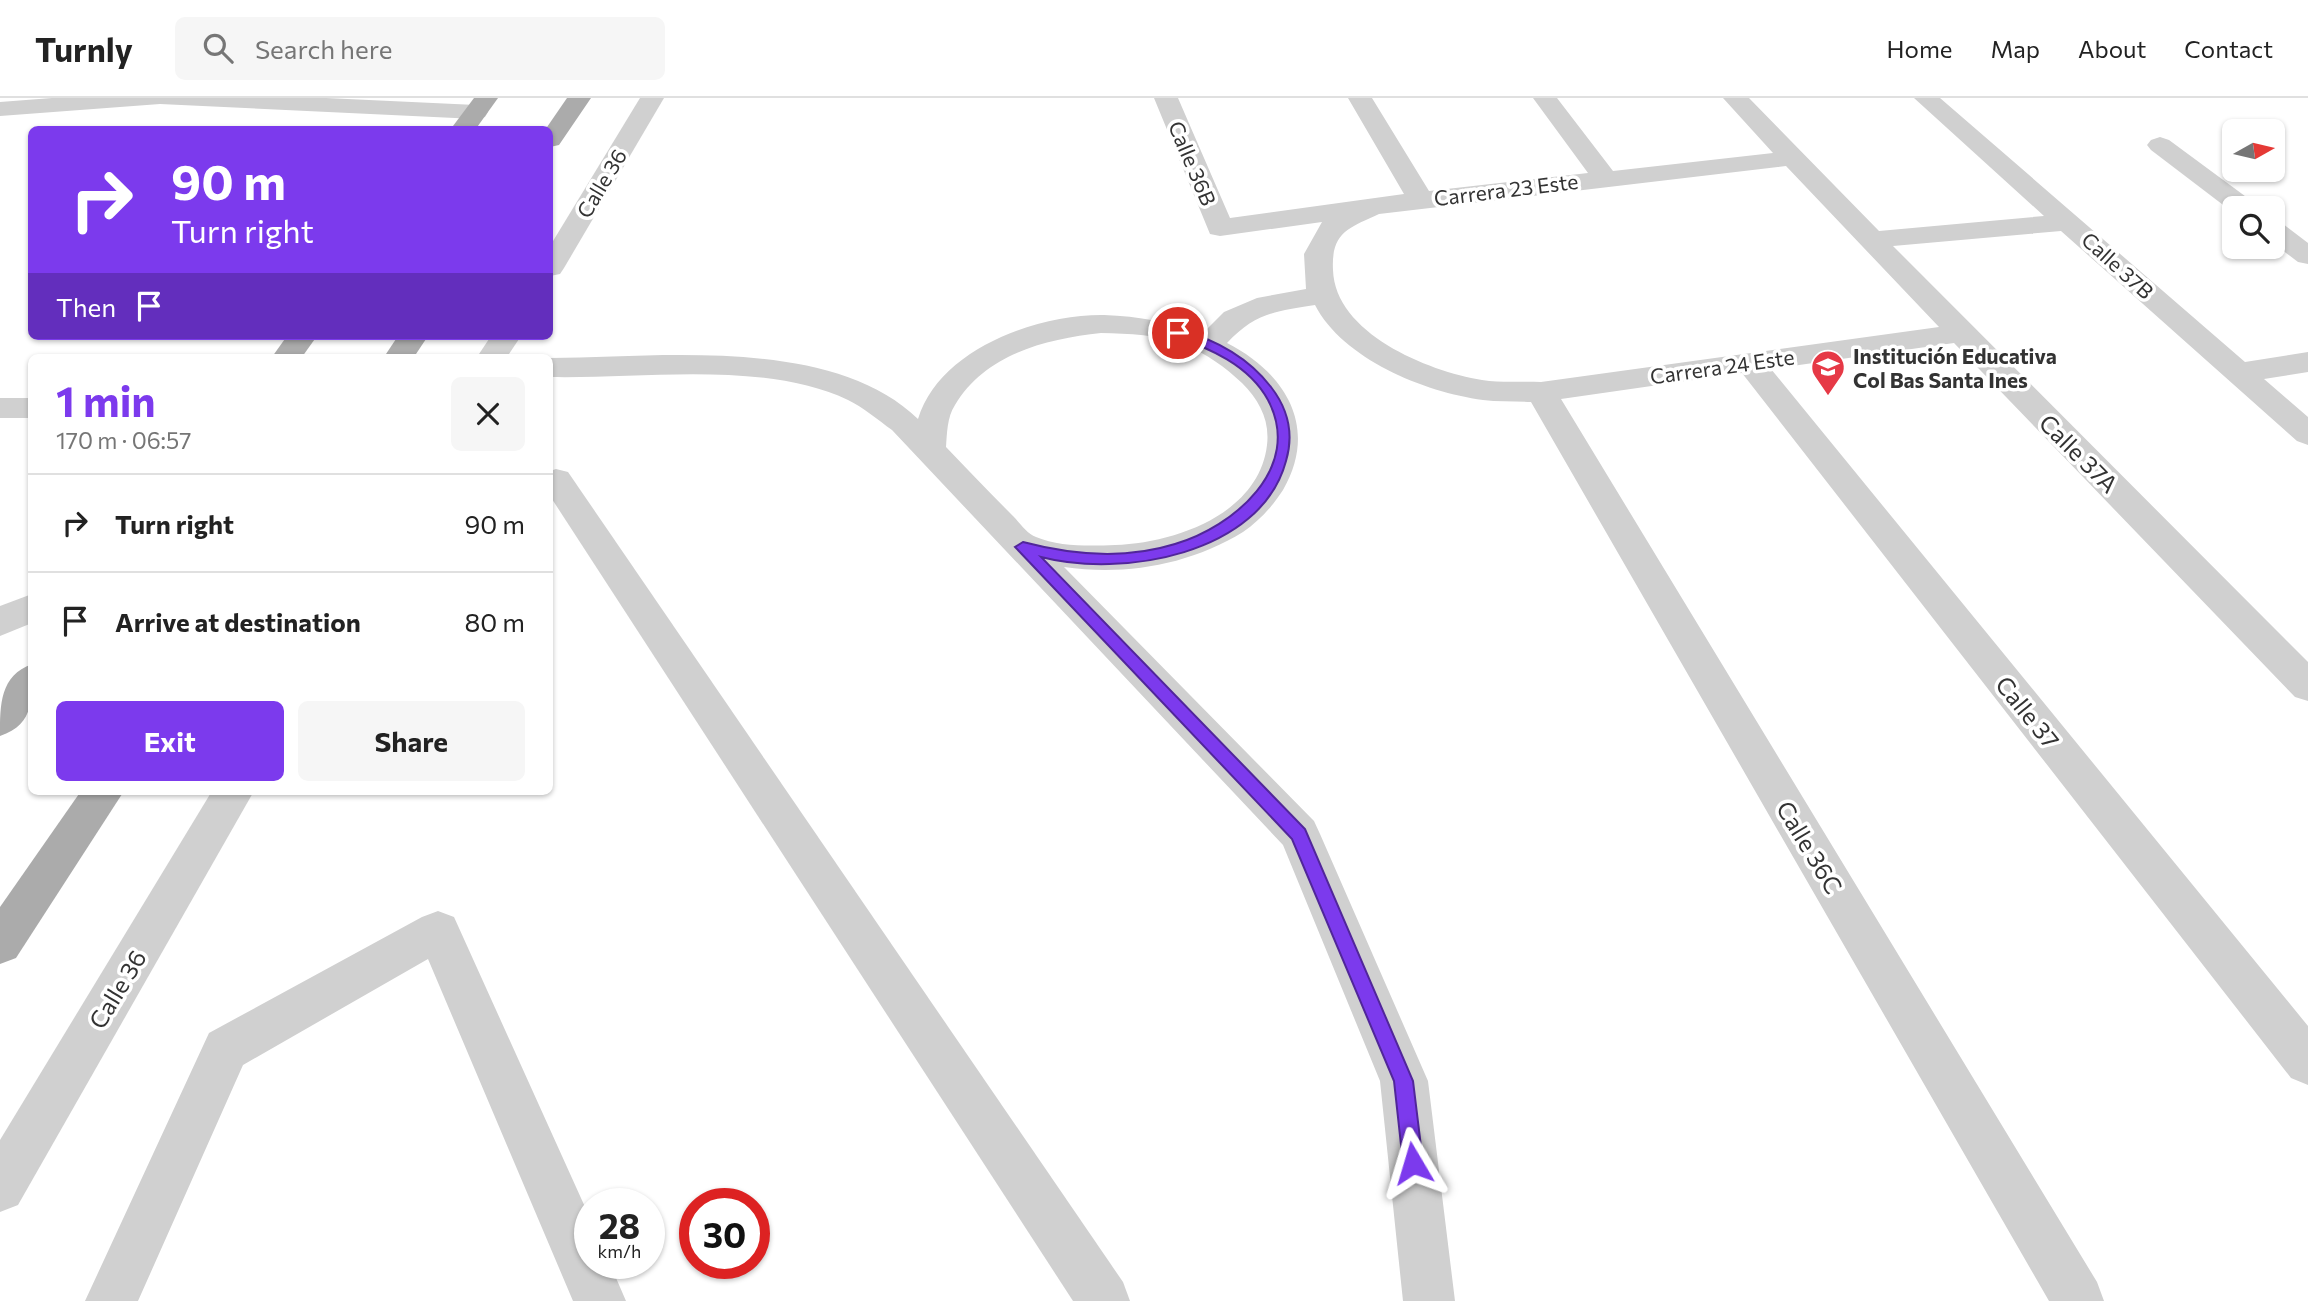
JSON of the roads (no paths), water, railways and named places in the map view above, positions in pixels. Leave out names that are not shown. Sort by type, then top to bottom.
[{"type":"main road","points":[[553,136],[579,98]]},
{"type":"main road","points":[[0,720],[28,684]]},
{"type":"main road","points":[[0,944],[101,795]]},
{"type":"street","points":[[0,109],[156,98]]},
{"type":"street","points":[[163,98],[423,113],[475,113]]},
{"type":"street","name":"Calle 36","points":[[553,263],[652,98]]},
{"type":"street","name":"Calle 36B","points":[[1166,98],[1220,228]]},
{"type":"street","points":[[1360,98],[1421,200]]},
{"type":"street","points":[[1545,98],[1605,177]]},
{"type":"street","name":"Calle 37A","points":[[1735,98],[1961,333],[2308,686]]},
{"type":"street","name":"Calle 37B","points":[[1926,98],[2308,434]]},
{"type":"street","points":[[2160,145],[2228,196]]},
{"type":"street","name":"Carrera 23 Este","points":[[1220,228],[1605,177],[1793,158]]},
{"type":"street","points":[[1209,344],[1234,318],[1267,304],[1324,295],[1319,286],[1318,254],[1333,225],[1372,207]]},
{"type":"street","points":[[1874,240],[2069,222]]},
{"type":"street","points":[[2285,239],[2308,256]]},
{"type":"street","name":"Carrera 24 Este","points":[[1324,295],[1338,319],[1373,350],[1423,374],[1482,390],[1541,392],[1961,333]]},
{"type":"street","points":[[929,450],[931,424],[941,400],[958,378],[981,359],[1009,344],[1052,331],[1109,323],[1156,328],[1209,344],[1236,359],[1258,378],[1274,400],[1283,423],[1284,447],[1277,472],[1262,495],[1241,517],[1212,535],[1178,549],[1139,557],[1099,559],[1059,556],[1023,547]]},
{"type":"street","name":"Calle 37","points":[[1748,362],[2308,1062]]},
{"type":"street","points":[[2239,373],[2308,362]]},
{"type":"street","points":[[553,368],[740,366],[804,373],[860,393],[903,423],[1299,834],[1404,1081],[1429,1301]]},
{"type":"street","name":"Calle 36C","points":[[1541,392],[2078,1301]]},
{"type":"street","points":[[0,408],[28,408]]},
{"type":"street","points":[[556,480],[1104,1301]]},
{"type":"street","points":[[0,622],[28,609]]},
{"type":"street","name":"Calle 36","points":[[0,1187],[232,795]]},
{"type":"street","points":[[111,1301],[226,1049],[438,931],[600,1301]]},
{"type":"place","name":"Institución Educativa Col Bas Santa Ines","points":[[1828,397]]}]
